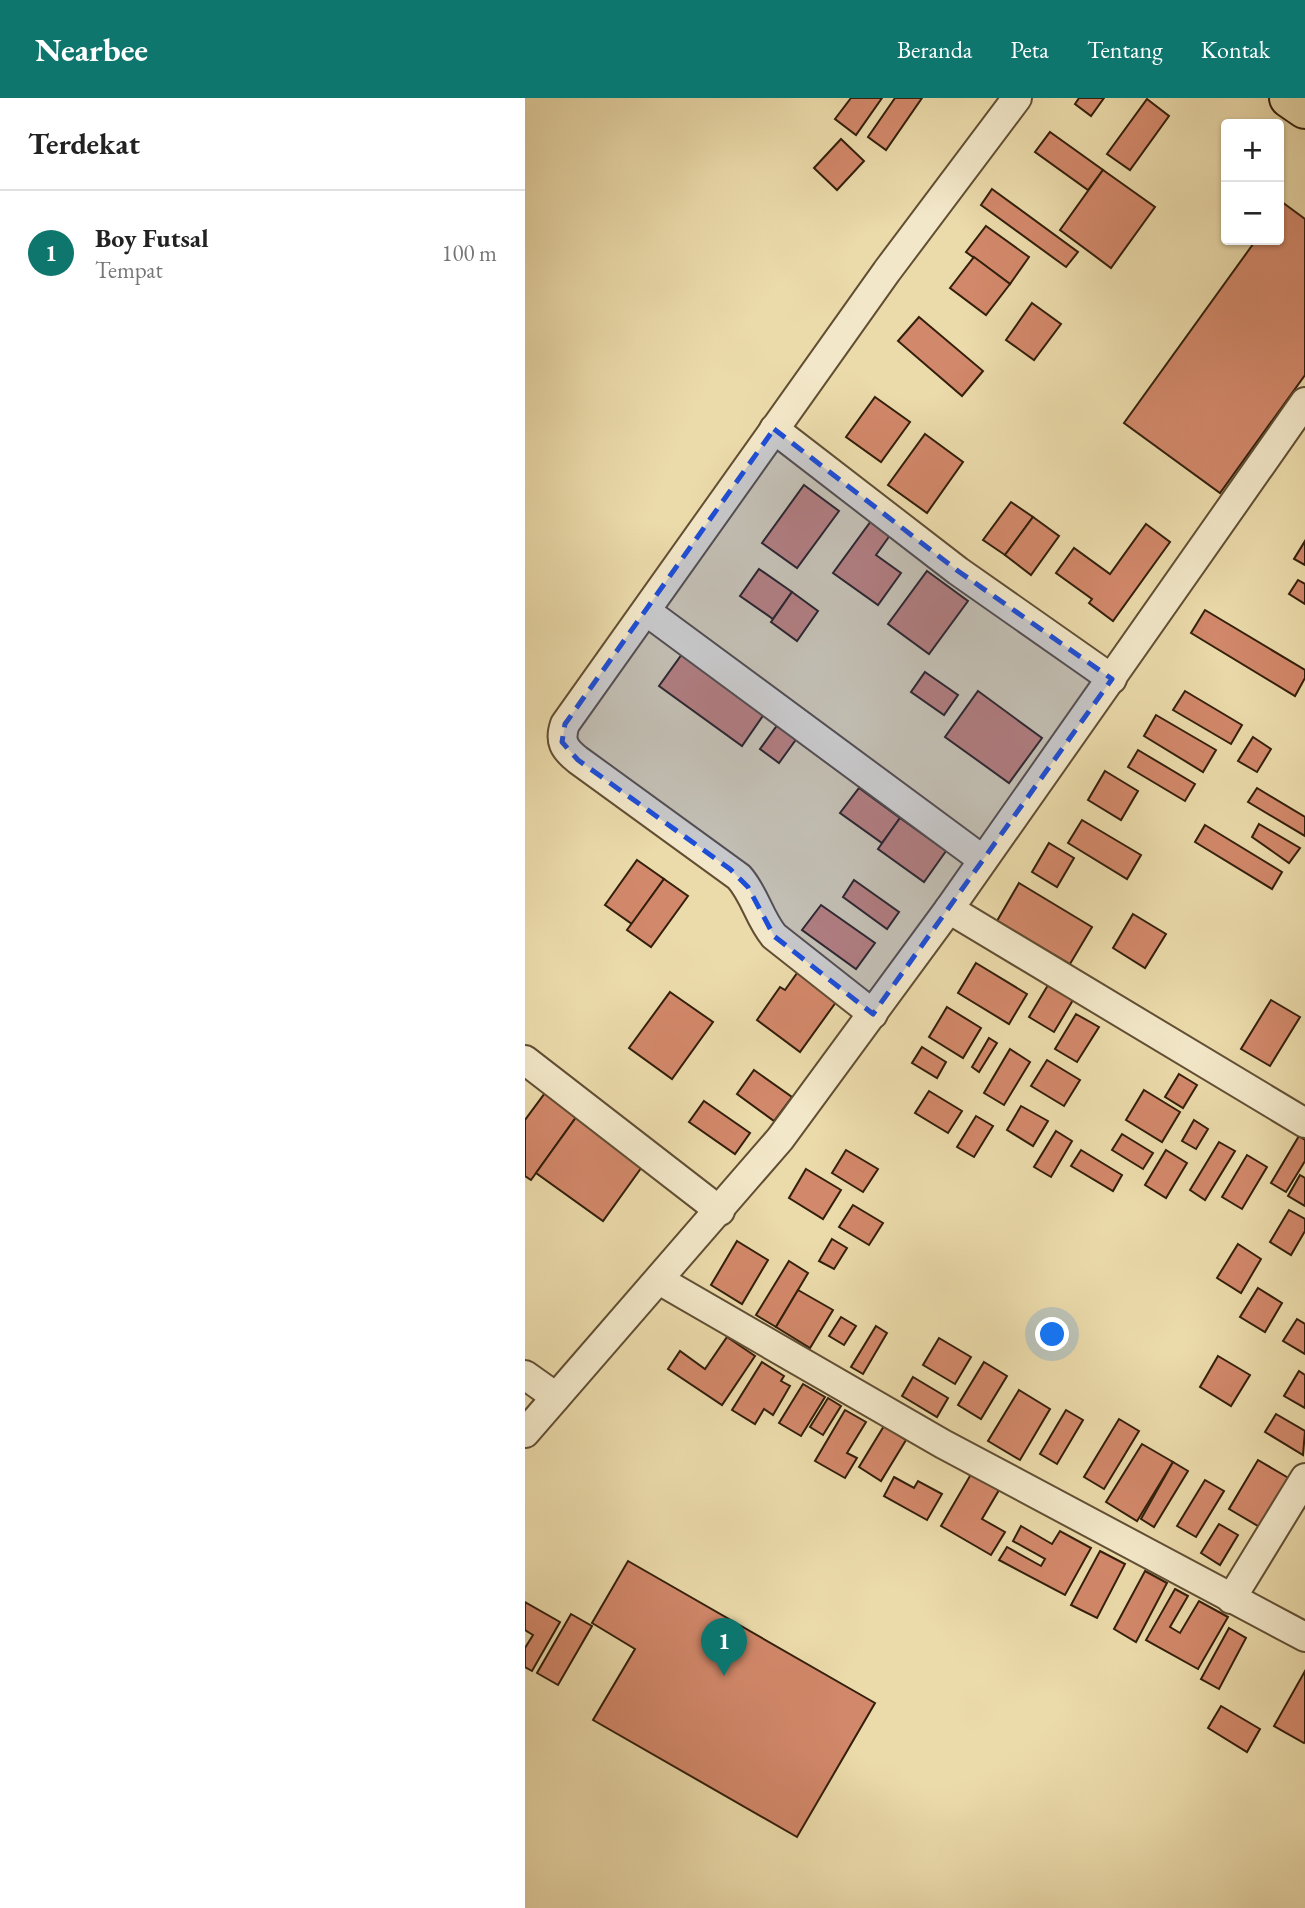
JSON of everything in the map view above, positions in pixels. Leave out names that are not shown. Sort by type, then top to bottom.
[{"type":"highway","points":[[1290,98],[1305,109]]},
{"type":"street","points":[[873,1014],[774,936],[766,926],[748,887],[730,869],[578,760],[562,742],[565,724],[774,429],[1017,98]]},
{"type":"street","points":[[525,1433],[780,1139],[949,909],[1041,774],[1112,679],[1305,402]]},
{"type":"street","points":[[774,429],[958,570],[1112,679]]},
{"type":"street","points":[[646,611],[983,860]]},
{"type":"street","points":[[949,909],[1305,1123]]},
{"type":"street","points":[[525,1060],[720,1211]]},
{"type":"street","points":[[659,1280],[943,1444],[1305,1637]]},
{"type":"street","points":[[525,1375],[556,1397]]},
{"type":"street","points":[[1231,1599],[1305,1478]]},
{"type":"highlighted area","points":[[774,429],[958,571],[1112,679],[873,1014],[774,936],[748,887],[730,869],[578,760],[562,742],[565,724]]},
{"type":"building","points":[[851,98],[882,98],[856,135],[835,119]]},
{"type":"building","points":[[895,98],[922,98],[886,150],[868,137]]},
{"type":"building","points":[[1079,98],[1104,98],[1091,116],[1075,104]]},
{"type":"building","points":[[1147,99],[1169,116],[1130,170],[1107,154]]},
{"type":"building","points":[[1050,132],[1103,170],[1088,190],[1035,152]]},
{"type":"building","points":[[841,139],[864,161],[837,190],[814,168]]},
{"type":"building","points":[[1103,170],[1155,207],[1111,268],[1060,230]]},
{"type":"building","points":[[992,189],[1078,252],[1066,267],[981,205]]},
{"type":"building","points":[[1284,203],[1305,219],[1305,375],[1220,493],[1124,423],[1252,245],[1284,245]]},
{"type":"building","points":[[986,226],[1029,257],[1010,284],[966,252]]},
{"type":"building","points":[[974,257],[1010,284],[986,315],[950,288]]},
{"type":"building","points":[[1032,303],[1061,324],[1034,360],[1006,340]]},
{"type":"building","points":[[919,317],[983,371],[962,396],[898,341]]},
{"type":"building","points":[[875,397],[910,422],[881,462],[846,437]]},
{"type":"building","points":[[925,434],[963,462],[927,513],[888,485]]},
{"type":"building","points":[[804,485],[839,511],[797,568],[762,543]]},
{"type":"building","points":[[1011,502],[1033,517],[1005,555],[983,540]]},
{"type":"building","points":[[874,517],[893,531],[876,555],[901,573],[878,605],[833,573]]},
{"type":"building","points":[[1033,517],[1059,536],[1031,575],[1005,555]]},
{"type":"building","points":[[1146,524],[1170,542],[1113,621],[1089,603],[1092,599],[1056,573],[1074,548],[1110,574]]},
{"type":"building","points":[[1305,541],[1305,565],[1294,559]]},
{"type":"building","points":[[759,569],[792,592],[773,619],[740,596]]},
{"type":"building","points":[[927,571],[968,601],[929,654],[888,624]]},
{"type":"building","points":[[1298,580],[1305,584],[1305,604],[1289,594]]},
{"type":"building","points":[[792,592],[818,611],[797,641],[771,622]]},
{"type":"building","points":[[1205,610],[1305,670],[1305,678],[1295,696],[1191,633]]},
{"type":"building","points":[[685,650],[767,710],[742,746],[659,686]]},
{"type":"building","points":[[925,672],[958,695],[944,715],[911,692]]},
{"type":"building","points":[[978,691],[1042,738],[1009,783],[945,737]]},
{"type":"building","points":[[1185,691],[1242,725],[1231,744],[1173,710]]},
{"type":"building","points":[[1156,715],[1216,750],[1203,772],[1144,736]]},
{"type":"building","points":[[781,720],[800,734],[779,763],[760,749]]},
{"type":"building","points":[[1253,737],[1271,749],[1257,772],[1238,761]]},
{"type":"building","points":[[1138,750],[1195,784],[1185,801],[1128,767]]},
{"type":"building","points":[[1105,771],[1138,791],[1121,820],[1088,800]]},
{"type":"building","points":[[859,788],[900,818],[882,843],[840,813]]},
{"type":"building","points":[[1257,788],[1305,817],[1305,836],[1248,802]]},
{"type":"building","points":[[900,818],[946,851],[924,882],[878,849]]},
{"type":"building","points":[[1082,820],[1141,855],[1127,879],[1068,843]]},
{"type":"building","points":[[1259,824],[1300,848],[1289,863],[1252,837]]},
{"type":"building","points":[[1205,825],[1282,872],[1272,889],[1195,842]]},
{"type":"building","points":[[1049,843],[1074,858],[1057,887],[1032,872]]},
{"type":"building","points":[[637,860],[664,879],[632,924],[605,905]]},
{"type":"building","points":[[664,879],[688,896],[651,947],[627,930]]},
{"type":"building","points":[[854,880],[899,912],[887,929],[843,897]]},
{"type":"building","points":[[1019,883],[1092,927],[1070,964],[997,921]]},
{"type":"building","points":[[821,905],[875,943],[856,969],[802,930]]},
{"type":"building","points":[[1133,914],[1166,934],[1145,968],[1113,948]]},
{"type":"building","points":[[976,963],[1027,994],[1009,1024],[958,993]]},
{"type":"building","points":[[800,969],[839,998],[800,1052],[757,1020],[780,987],[785,990]]},
{"type":"building","points":[[1048,985],[1073,1000],[1054,1032],[1029,1017]]},
{"type":"building","points":[[670,992],[713,1022],[672,1079],[629,1048]]},
{"type":"building","points":[[1271,1000],[1300,1017],[1270,1066],[1241,1049]]},
{"type":"building","points":[[947,1007],[981,1028],[963,1058],[929,1037]]},
{"type":"building","points":[[1076,1014],[1099,1027],[1077,1062],[1055,1049]]},
{"type":"building","points":[[989,1038],[997,1043],[979,1072],[972,1067]]},
{"type":"building","points":[[922,1047],[946,1062],[937,1078],[912,1063]]},
{"type":"building","points":[[1010,1049],[1030,1062],[1004,1105],[984,1093]]},
{"type":"building","points":[[1047,1060],[1080,1080],[1064,1106],[1031,1086]]},
{"type":"building","points":[[754,1070],[792,1097],[774,1121],[737,1094]]},
{"type":"building","points":[[1179,1074],[1197,1085],[1183,1108],[1165,1097]]},
{"type":"building","points":[[1144,1090],[1180,1112],[1162,1142],[1126,1120]]},
{"type":"building","points":[[929,1091],[962,1111],[948,1133],[915,1113]]},
{"type":"building","points":[[545,1093],[577,1116],[531,1180],[525,1176],[525,1120]]},
{"type":"building","points":[[704,1101],[750,1133],[735,1154],[689,1122]]},
{"type":"building","points":[[1021,1106],[1048,1121],[1033,1146],[1007,1130]]},
{"type":"building","points":[[577,1116],[644,1164],[603,1221],[536,1173]]},
{"type":"building","points":[[976,1116],[993,1126],[974,1157],[957,1147]]},
{"type":"building","points":[[1194,1120],[1208,1129],[1196,1149],[1182,1141]]},
{"type":"building","points":[[1056,1131],[1072,1141],[1051,1177],[1034,1167]]},
{"type":"building","points":[[1122,1134],[1153,1153],[1143,1169],[1112,1150]]},
{"type":"building","points":[[1299,1136],[1305,1140],[1305,1161],[1286,1192],[1271,1183]]},
{"type":"building","points":[[1219,1142],[1235,1151],[1205,1200],[1190,1190]]},
{"type":"building","points":[[846,1150],[878,1169],[863,1192],[832,1173]]},
{"type":"building","points":[[1081,1150],[1122,1175],[1113,1191],[1071,1166]]},
{"type":"building","points":[[1166,1150],[1187,1163],[1166,1198],[1145,1185]]},
{"type":"building","points":[[1247,1155],[1267,1167],[1242,1209],[1222,1197]]},
{"type":"building","points":[[806,1169],[841,1190],[823,1219],[789,1198]]},
{"type":"building","points":[[1300,1175],[1305,1178],[1305,1206],[1288,1196]]},
{"type":"building","points":[[853,1205],[883,1223],[869,1245],[839,1227]]},
{"type":"building","points":[[1289,1210],[1305,1219],[1305,1231],[1291,1255],[1270,1242]]},
{"type":"building","points":[[832,1239],[847,1248],[834,1269],[819,1261]]},
{"type":"building","points":[[737,1241],[768,1260],[742,1304],[711,1285]]},
{"type":"building","points":[[1238,1244],[1261,1259],[1241,1293],[1217,1278]]},
{"type":"building","points":[[789,1261],[808,1273],[776,1327],[756,1315]]},
{"type":"building","points":[[1258,1288],[1282,1303],[1265,1332],[1240,1317]]},
{"type":"building","points":[[798,1290],[833,1310],[810,1348],[776,1327]]},
{"type":"building","points":[[841,1317],[856,1326],[844,1345],[829,1336]]},
{"type":"building","points":[[1297,1319],[1305,1324],[1305,1354],[1283,1341]]},
{"type":"building","points":[[876,1326],[887,1333],[863,1374],[851,1367]]},
{"type":"building","points":[[727,1337],[755,1356],[722,1405],[668,1369],[680,1351],[705,1369]]},
{"type":"building","points":[[939,1338],[971,1357],[955,1384],[923,1365]]},
{"type":"building","points":[[1218,1356],[1250,1375],[1231,1406],[1200,1387]]},
{"type":"building","points":[[762,1362],[784,1376],[781,1381],[790,1386],[773,1415],[764,1409],[755,1424],[732,1410]]},
{"type":"building","points":[[984,1362],[1007,1376],[981,1419],[958,1405]]},
{"type":"building","points":[[1299,1371],[1305,1375],[1305,1408],[1284,1396]]},
{"type":"building","points":[[913,1377],[948,1398],[937,1417],[902,1396]]},
{"type":"building","points":[[803,1384],[825,1397],[801,1436],[779,1423]]},
{"type":"building","points":[[1019,1390],[1050,1409],[1020,1460],[988,1441]]},
{"type":"building","points":[[828,1398],[841,1406],[823,1435],[810,1427]]},
{"type":"building","points":[[845,1410],[866,1422],[847,1453],[857,1458],[845,1478],[815,1461]]},
{"type":"building","points":[[1066,1410],[1083,1420],[1057,1464],[1040,1454]]},
{"type":"building","points":[[1276,1414],[1305,1431],[1303,1455],[1265,1432]]},
{"type":"building","points":[[1119,1419],[1139,1431],[1104,1489],[1084,1477]]},
{"type":"building","points":[[884,1426],[906,1440],[881,1481],[859,1467]]},
{"type":"building","points":[[1142,1444],[1173,1462],[1137,1521],[1106,1502]]},
{"type":"building","points":[[1258,1460],[1292,1480],[1263,1529],[1229,1509]]},
{"type":"building","points":[[1173,1462],[1188,1471],[1154,1527],[1141,1519]]},
{"type":"building","points":[[974,1469],[1002,1485],[982,1519],[1005,1532],[991,1555],[941,1526]]},
{"type":"building","points":[[894,1477],[914,1488],[918,1481],[942,1494],[927,1520],[884,1496]]},
{"type":"building","points":[[1205,1480],[1224,1491],[1196,1537],[1177,1526]]},
{"type":"building","points":[[1219,1524],[1238,1535],[1220,1565],[1201,1553]]},
{"type":"building","points":[[1021,1526],[1052,1544],[1060,1531],[1091,1548],[1065,1595],[999,1560],[1007,1547],[1041,1566],[1045,1559],[1013,1541]]},
{"type":"building","points":[[1100,1551],[1125,1564],[1097,1618],[1071,1605]]},
{"type":"building","points":[[628,1561],[875,1703],[797,1837],[593,1720],[635,1649],[592,1623]]},
{"type":"building","points":[[1145,1571],[1167,1583],[1136,1642],[1114,1629]]},
{"type":"building","points":[[1175,1589],[1188,1596],[1170,1627],[1180,1633],[1199,1601],[1228,1617],[1198,1669],[1146,1640]]},
{"type":"building","points":[[525,1602],[560,1622],[532,1671],[525,1667],[525,1648],[533,1635],[525,1630]]},
{"type":"building","points":[[571,1614],[592,1626],[558,1685],[537,1673]]},
{"type":"building","points":[[1229,1628],[1246,1638],[1219,1689],[1201,1679]]},
{"type":"building","points":[[1305,1671],[1305,1742],[1304,1743],[1274,1726]]},
{"type":"building","points":[[1221,1706],[1260,1729],[1247,1752],[1208,1728]]},
{"type":"place","name":"Boy Futsal","points":[[724,1676]]}]
